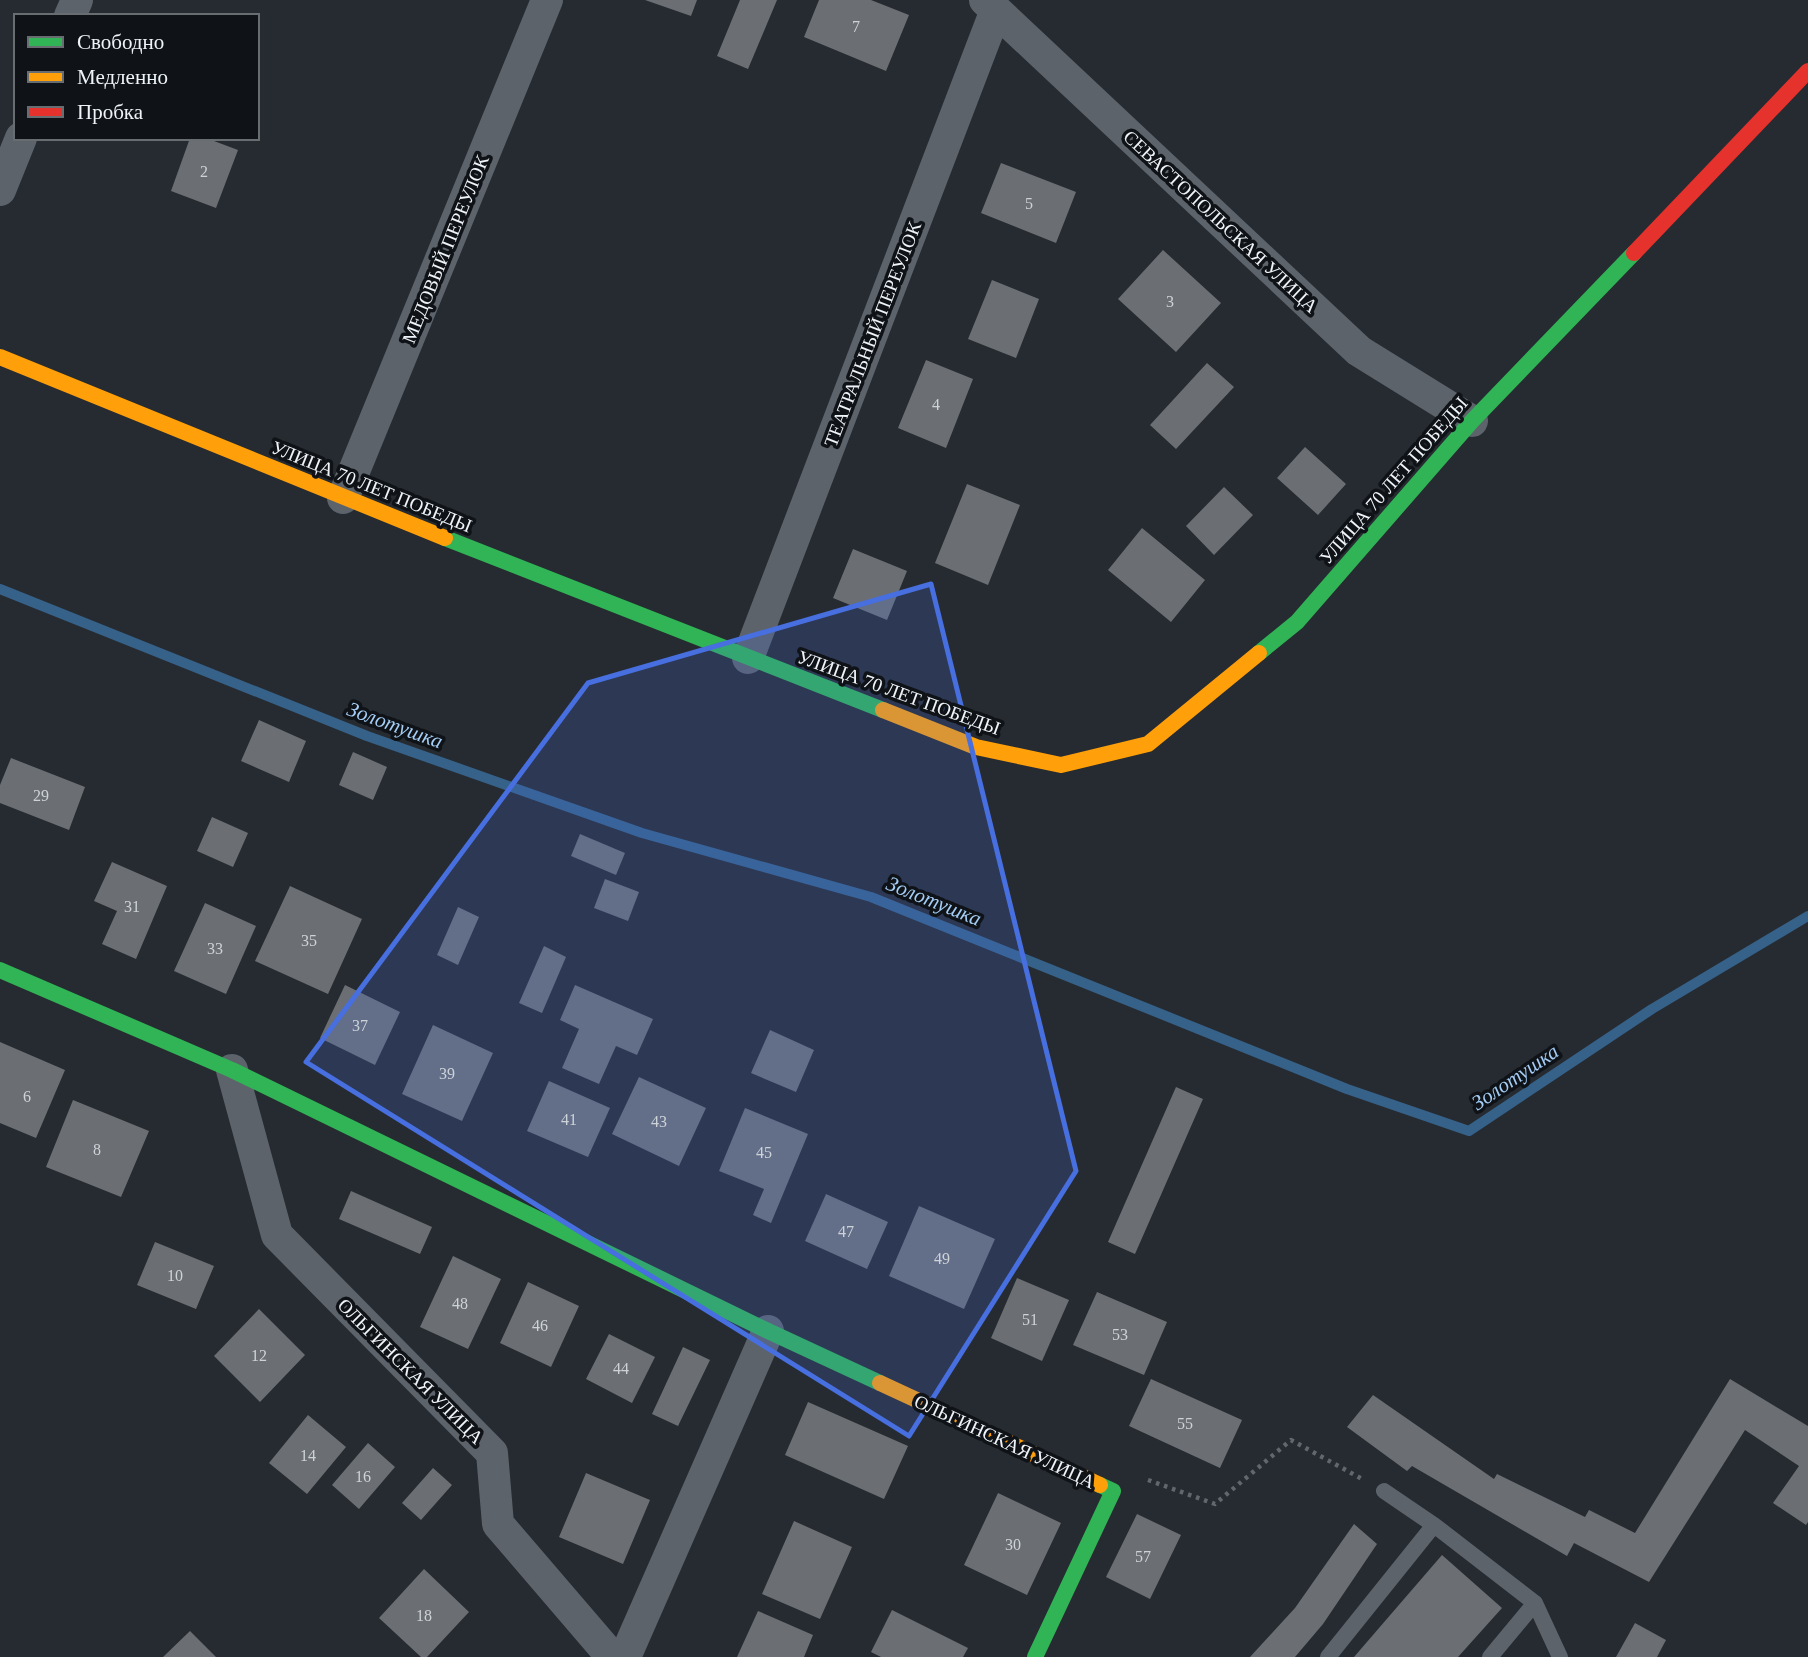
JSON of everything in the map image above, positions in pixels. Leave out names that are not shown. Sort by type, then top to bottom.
[{"type":"street","name":"МЕДОВЫЙ ПЕРЕУЛОК","points":[[343,498],[547,0]]},
{"type":"street","name":"СЕВАСТОПОЛЬСКАЯ УЛИЦА","points":[[991,5],[1359,351],[1472,421]]},
{"type":"street","name":"ТЕАТРАЛЬНЫЙ ПЕРЕУЛОК","points":[[748,658],[991,5]]},
{"type":"street","name":"УЛИЦА 70 ЛЕТ ПОБЕДЫ","points":[[0,357],[343,498],[976,747],[1061,765],[1148,744],[1297,622],[1472,421],[1808,71]]},
{"type":"street","points":[[0,190],[20,140]]},
{"type":"street","name":"ОЛЬГИНСКАЯ УЛИЦА","points":[[0,970],[232,1070],[768,1331],[1114,1491],[1035,1657]]},
{"type":"street","name":"ОЛЬГИНСКАЯ УЛИЦА","points":[[232,1070],[277,1235],[492,1453],[498,1524],[612,1657]]},
{"type":"street","points":[[625,1657],[768,1331]]},
{"type":"lane","points":[[1384,1490],[1535,1603],[1560,1657]]},
{"type":"lane","points":[[1328,1657],[1434,1525]]},
{"type":"lane","points":[[1490,1657],[1535,1603]]},
{"type":"path","points":[[1114,1491],[1137,1476],[1215,1504],[1291,1440],[1384,1490]]},
{"type":"highlighted area","points":[[931,584],[1076,1171],[909,1436],[306,1062],[588,683]]},
{"type":"building","points":[[645,0],[697,0],[691,16]]},
{"type":"building","points":[[740,0],[777,0],[748,69],[717,56]]},
{"type":"building","points":[[819,0],[871,0],[909,15],[886,71],[804,37]]},
{"type":"building","points":[[189,140],[211,140],[238,150],[216,208],[171,191]]},
{"type":"building","points":[[1001,163],[1076,192],[1056,243],[981,213]]},
{"type":"building","points":[[1163,250],[1221,303],[1176,352],[1118,299]]},
{"type":"building","points":[[992,280],[1039,299],[1016,358],[968,339]]},
{"type":"building","points":[[926,360],[973,379],[946,448],[898,428]]},
{"type":"building","points":[[1207,363],[1234,387],[1176,449],[1150,425]]},
{"type":"building","points":[[1305,447],[1346,484],[1318,515],[1277,478]]},
{"type":"building","points":[[967,484],[1020,505],[988,585],[935,563]]},
{"type":"building","points":[[1224,487],[1253,515],[1214,555],[1186,526]]},
{"type":"building","points":[[1142,528],[1205,580],[1171,622],[1108,570]]},
{"type":"building","points":[[853,549],[907,571],[887,620],[833,598]]},
{"type":"building","points":[[259,720],[306,741],[289,782],[241,761]]},
{"type":"building","points":[[353,752],[387,767],[373,800],[339,785]]},
{"type":"building","points":[[11,758],[85,787],[69,830],[0,803],[0,785]]},
{"type":"building","points":[[212,817],[248,833],[233,867],[197,851]]},
{"type":"building","points":[[580,834],[625,853],[616,875],[571,856]]},
{"type":"building","points":[[112,862],[167,886],[136,959],[102,944],[117,911],[94,901]]},
{"type":"building","points":[[605,879],[639,892],[628,921],[594,908]]},
{"type":"building","points":[[290,886],[362,919],[328,994],[255,961]]},
{"type":"building","points":[[205,903],[256,926],[226,994],[174,971]]},
{"type":"building","points":[[458,907],[479,917],[458,965],[437,955]]},
{"type":"building","points":[[544,946],[566,957],[542,1013],[519,1003]]},
{"type":"building","points":[[345,985],[400,1012],[375,1065],[320,1038]]},
{"type":"building","points":[[575,985],[653,1019],[637,1055],[616,1046],[599,1084],[562,1068],[579,1029],[560,1020]]},
{"type":"building","points":[[433,1025],[493,1053],[462,1121],[402,1094]]},
{"type":"building","points":[[770,1030],[814,1050],[796,1092],[751,1073]]},
{"type":"building","points":[[0,1042],[65,1070],[36,1138],[0,1123]]},
{"type":"building","points":[[639,1077],[706,1108],[679,1166],[612,1134]]},
{"type":"building","points":[[549,1081],[610,1108],[588,1157],[527,1131]]},
{"type":"building","points":[[1176,1087],[1203,1099],[1135,1254],[1108,1242]]},
{"type":"building","points":[[73,1100],[149,1131],[121,1197],[46,1167]]},
{"type":"building","points":[[745,1108],[808,1134],[771,1223],[753,1215],[764,1189],[719,1171]]},
{"type":"building","points":[[351,1191],[432,1227],[420,1254],[339,1219]]},
{"type":"building","points":[[826,1194],[888,1222],[867,1269],[805,1241]]},
{"type":"building","points":[[919,1206],[995,1239],[964,1309],[889,1276]]},
{"type":"building","points":[[155,1242],[214,1266],[196,1309],[137,1285]]},
{"type":"building","points":[[453,1256],[501,1279],[468,1349],[420,1327]]},
{"type":"building","points":[[1017,1278],[1069,1300],[1042,1361],[991,1338]]},
{"type":"building","points":[[528,1282],[579,1306],[551,1367],[500,1343]]},
{"type":"building","points":[[1097,1292],[1167,1322],[1144,1375],[1073,1345]]},
{"type":"building","points":[[259,1309],[305,1355],[260,1402],[214,1356]]},
{"type":"building","points":[[609,1334],[655,1357],[632,1403],[586,1379]]},
{"type":"building","points":[[683,1347],[710,1360],[678,1426],[652,1414]]},
{"type":"building","points":[[1151,1379],[1242,1420],[1220,1468],[1129,1426]]},
{"type":"building","points":[[1730,1379],[1808,1426],[1808,1522],[1806,1525],[1773,1503],[1799,1466],[1745,1430],[1649,1582],[1574,1543],[1567,1556],[1412,1466],[1407,1471],[1347,1427],[1373,1395],[1494,1479],[1497,1474],[1585,1517],[1589,1510],[1635,1533]]},
{"type":"building","points":[[808,1402],[908,1446],[884,1499],[785,1455]]},
{"type":"building","points":[[308,1415],[346,1447],[307,1494],[269,1463]]},
{"type":"building","points":[[368,1443],[395,1467],[359,1509],[332,1485]]},
{"type":"building","points":[[433,1468],[452,1485],[421,1520],[402,1503]]},
{"type":"building","points":[[586,1473],[650,1500],[623,1564],[559,1537]]},
{"type":"building","points":[[998,1493],[1061,1523],[1027,1595],[964,1565]]},
{"type":"building","points":[[1137,1514],[1181,1535],[1150,1599],[1106,1577]]},
{"type":"building","points":[[794,1521],[852,1547],[820,1619],[762,1594]]},
{"type":"building","points":[[1354,1524],[1377,1544],[1323,1624],[1295,1657],[1250,1657],[1295,1608]]},
{"type":"building","points":[[1442,1555],[1502,1608],[1458,1657],[1354,1657]]},
{"type":"building","points":[[424,1569],[469,1612],[427,1657],[421,1657],[379,1618]]},
{"type":"building","points":[[892,1610],[968,1648],[963,1657],[881,1657],[871,1652]]},
{"type":"building","points":[[758,1611],[813,1635],[804,1657],[737,1657]]},
{"type":"building","points":[[1635,1623],[1666,1640],[1657,1657],[1616,1657]]},
{"type":"building","points":[[190,1631],[216,1657],[163,1657]]},
{"type":"waterway","name":"Золотушка","points":[[0,589],[367,736],[642,833],[871,897],[1347,1089],[1469,1131],[1652,1009],[1808,916]]},
{"type":"traffic: fast","points":[[1259,653],[1297,622],[1472,421],[1634,253]]},
{"type":"traffic: fast","points":[[445,538],[883,710]]},
{"type":"traffic: fast","points":[[0,970],[232,1070],[880,1383]]},
{"type":"traffic: fast","points":[[1035,1657],[1113,1491],[1100,1485]]},
{"type":"traffic: slow","points":[[0,357],[445,538]]},
{"type":"traffic: slow","points":[[883,710],[976,747],[1061,765],[1148,744],[1259,653]]},
{"type":"traffic: slow","points":[[880,1383],[1100,1485]]},
{"type":"traffic: jam","points":[[1634,253],[1808,71]]}]
